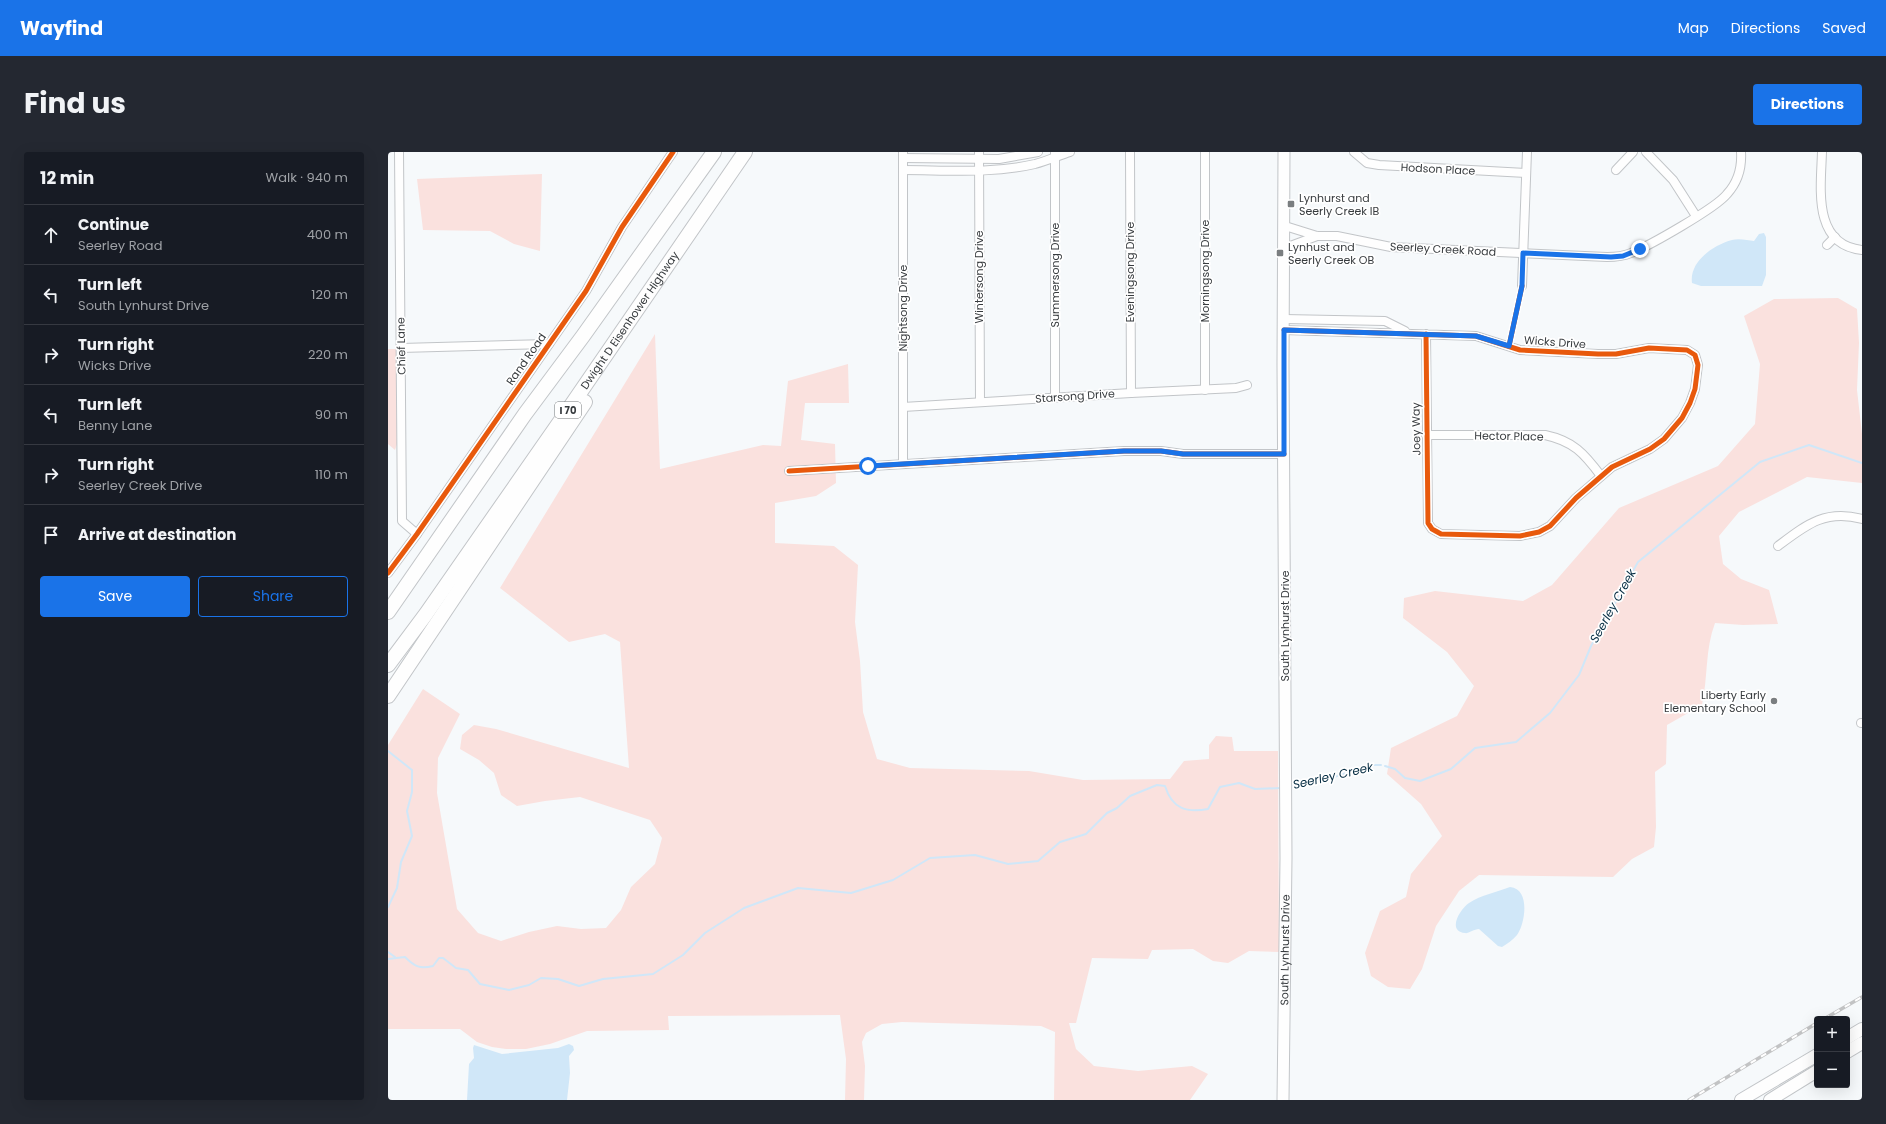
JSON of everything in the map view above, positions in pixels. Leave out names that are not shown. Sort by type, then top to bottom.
[{"type":"highway","points":[[388,612],[525,414],[584,336],[714,152]]},
{"type":"highway","name":"Dwight D Eisenhower Highway","points":[[388,665],[426,614],[745,152]]},
{"type":"highway","points":[[388,696],[621,348],[687,238]]},
{"type":"highway","points":[[388,599],[438,539]]},
{"type":"main road","name":"South Lynhurst Drive","points":[[1283,1100],[1286,796],[1284,152]]},
{"type":"main road","points":[[1850,1036],[1862,1029]]},
{"type":"main road","points":[[1850,1050],[1862,1043]]},
{"type":"main road","points":[[1741,1100],[1814,1058]]},
{"type":"main road","points":[[1770,1100],[1814,1073]]},
{"type":"street","name":"Chief Lane","points":[[399,152],[402,520],[417,534]]},
{"type":"street","name":"Rand Road","points":[[388,573],[417,534],[549,344],[596,274],[622,227],[673,152]]},
{"type":"street","points":[[903,155],[979,156],[1005,158],[1038,152]]},
{"type":"street","points":[[903,170],[979,170],[1034,164],[1055,155],[1070,152]]},
{"type":"street","name":"Eveningsong Drive","points":[[1130,152],[1131,393]]},
{"type":"street","name":"Morningsong Drive","points":[[1205,152],[1205,390]]},
{"type":"street","name":"Hodson Place","points":[[1354,152],[1367,163],[1379,166],[1526,173]]},
{"type":"street","points":[[1522,286],[1527,152]]},
{"type":"street","points":[[1616,170],[1633,152]]},
{"type":"street","points":[[1646,152],[1673,180],[1696,216]]},
{"type":"street","name":"Seerley Creek Road","points":[[1285,226],[1317,236],[1337,236],[1391,246],[1607,257],[1623,256],[1638,250],[1719,202],[1732,187],[1740,168],[1741,152]]},
{"type":"street","points":[[1822,152],[1822,215],[1826,226],[1835,237],[1847,246],[1862,250]]},
{"type":"street","name":"Nightsong Drive","points":[[903,155],[903,464]]},
{"type":"street","name":"Summersong Drive","points":[[1055,155],[1055,397]]},
{"type":"street","name":"Wintersong Drive","points":[[979,156],[980,402]]},
{"type":"street","name":"Seerley Creek Road","points":[[1285,248],[1317,236]]},
{"type":"street","points":[[1827,246],[1835,237]]},
{"type":"street","name":"Wicks Drive","points":[[1284,324],[1385,321],[1407,333],[1476,336],[1520,350],[1616,354],[1649,348],[1687,350],[1695,355],[1698,365],[1695,389],[1682,418],[1664,439],[1650,449],[1612,467],[1601,476]]},
{"type":"street","name":"Joey Way","points":[[1426,334],[1428,523],[1432,529],[1440,534],[1458,536],[1520,536],[1539,532],[1550,526],[1576,498],[1601,476]]},
{"type":"street","points":[[401,348],[549,344]]},
{"type":"street","name":"Starsong Drive","points":[[903,407],[1055,397],[1205,390],[1236,388],[1247,385]]},
{"type":"street","name":"Hector Place","points":[[1426,435],[1545,435],[1561,438],[1576,447],[1601,476]]},
{"type":"street","points":[[789,471],[1124,451],[1161,451],[1183,454],[1284,454]]},
{"type":"street","points":[[1778,546],[1805,526],[1822,518],[1839,516],[1862,519]]},
{"type":"shaded area","points":[[542,174],[540,251],[514,244],[490,231],[423,230],[417,179]]},
{"type":"shaded area","points":[[1838,298],[1857,309],[1859,343],[1857,390],[1862,434],[1862,483],[1807,477],[1739,512],[1719,536],[1723,564],[1741,579],[1769,590],[1778,624],[1743,625],[1715,623],[1708,653],[1702,705],[1667,725],[1666,764],[1655,772],[1656,827],[1654,847],[1632,859],[1613,877],[1479,875],[1459,891],[1436,926],[1422,969],[1410,989],[1388,987],[1371,976],[1365,953],[1380,911],[1406,897],[1411,874],[1442,836],[1421,804],[1387,774],[1391,748],[1457,716],[1474,686],[1447,652],[1403,618],[1404,598],[1435,591],[1523,601],[1552,585],[1619,508],[1718,466],[1755,424],[1760,364],[1744,316],[1774,299]]},
{"type":"shaded area","points":[[655,334],[660,469],[763,445],[781,446],[788,381],[848,364],[849,403],[805,403],[801,440],[835,444],[836,483],[816,496],[775,503],[775,543],[834,546],[858,565],[855,622],[860,661],[863,712],[877,759],[910,768],[1029,771],[1083,780],[1170,779],[1184,761],[1209,759],[1209,745],[1216,736],[1232,737],[1234,751],[1278,751],[1279,952],[1249,951],[1228,963],[1213,961],[1193,949],[1152,950],[1148,959],[1092,958],[1076,1023],[1069,1023],[1076,1049],[1094,1066],[1138,1071],[1192,1066],[1208,1074],[1190,1100],[1054,1100],[1055,1032],[1041,1026],[902,1022],[882,1024],[866,1033],[862,1042],[865,1066],[864,1100],[845,1100],[846,1059],[840,1015],[668,1016],[669,1030],[587,1031],[550,1044],[526,1049],[492,1047],[477,1042],[460,1029],[388,1029],[388,745],[423,689],[460,714],[438,758],[437,793],[457,909],[478,933],[501,941],[529,932],[557,926],[581,929],[606,928],[621,910],[631,887],[655,864],[662,838],[650,820],[580,797],[517,806],[501,795],[494,773],[479,760],[460,749],[462,735],[474,725],[496,729],[629,768],[620,642],[605,634],[569,642],[500,588]]},
{"type":"shaded area","points":[[388,349],[397,349],[398,441],[395,450],[388,444]]},
{"type":"water","points":[[1764,233],[1766,237],[1766,275],[1762,286],[1701,286],[1692,283],[1694,268],[1698,261],[1710,250],[1734,239],[1754,241],[1759,234]]},
{"type":"water","points":[[1510,887],[1517,889],[1524,900],[1524,916],[1520,930],[1510,942],[1502,947],[1498,946],[1479,929],[1466,933],[1459,931],[1456,928],[1459,914],[1469,903]]},
{"type":"water","points":[[569,1044],[573,1046],[574,1050],[569,1056],[570,1073],[567,1100],[467,1100],[469,1064],[474,1058],[474,1045],[502,1054],[558,1048]]},
{"type":"waterway","name":"Seerley Creek","points":[[1385,766],[1395,769],[1405,778],[1420,781],[1451,769],[1475,748],[1516,742],[1550,713],[1579,675],[1591,646],[1638,562],[1760,462],[1809,445],[1862,463]]},
{"type":"waterway","points":[[388,751],[412,770],[412,792],[407,811],[412,836],[401,862],[397,888],[388,907]]},
{"type":"waterway","name":"Seerley Creek","points":[[1290,787],[1322,781],[1371,765],[1381,765]]},
{"type":"waterway","name":"Seerley Creek","points":[[388,959],[405,957],[415,965],[425,967],[433,966],[439,958],[443,958],[456,968],[468,970],[480,984],[509,990],[529,985],[541,978],[558,979],[579,986],[603,979],[653,974],[683,955],[705,933],[744,908],[798,888],[851,893],[893,880],[930,858],[975,855],[1008,864],[1038,861],[1060,842],[1086,834],[1107,813],[1117,808],[1130,796],[1157,785],[1165,786],[1172,800],[1181,808],[1187,810],[1208,809],[1220,787],[1239,783],[1255,789],[1282,788]]},
{"type":"waterway","points":[[388,952],[395,957]]},
{"type":"railway","points":[[1829,1016],[1862,997]]},
{"type":"railway","points":[[1689,1100],[1814,1025]]},
{"type":"cycle path","points":[[388,573],[417,534],[586,291],[622,227],[673,152]]},
{"type":"cycle path","points":[[1509,346],[1522,286]]},
{"type":"cycle path","points":[[1284,330],[1476,336],[1520,350],[1598,354],[1616,354],[1649,348],[1687,350],[1695,355],[1698,365],[1695,389],[1682,418],[1664,439],[1650,449],[1612,467],[1576,498],[1550,526],[1539,532],[1520,536],[1441,534],[1432,529],[1428,523],[1426,334]]},
{"type":"cycle path","points":[[789,471],[1124,451],[1161,451],[1183,454],[1284,454]]},
{"type":"place","name":"Lynhurst and Seerly Creek IB","points":[[1291,204]]},
{"type":"place","name":"Lynhust and Seerly Creek OB","points":[[1280,253]]},
{"type":"place","name":"Liberty Early Elementary School","points":[[1774,701]]},
{"type":"route","points":[[868,466],[1124,451],[1161,451],[1183,454],[1284,454],[1284,330],[1476,336],[1509,346],[1522,286],[1523,253],[1611,257],[1623,256],[1640,249]]}]
